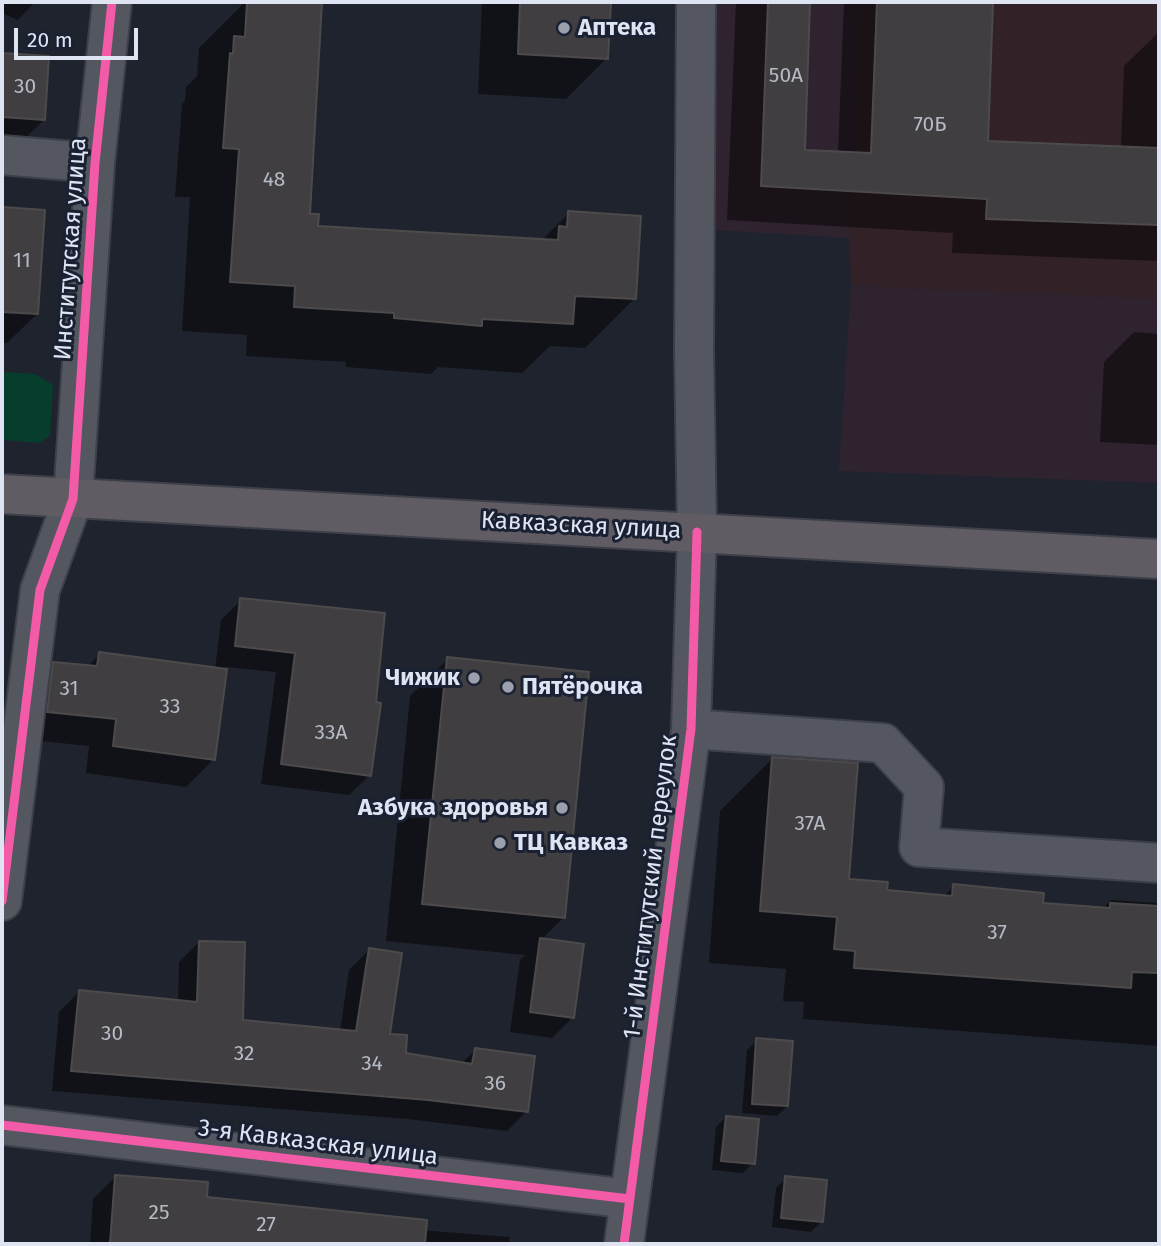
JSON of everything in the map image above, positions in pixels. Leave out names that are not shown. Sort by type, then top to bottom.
[{"type":"main road","name":"Кавказская улица","points":[[2,494],[1159,559]]},
{"type":"street","name":"Институтская улица","points":[[2,901],[40,590],[73,499],[95,163],[113,2]]},
{"type":"street","name":"1-й Институтский переулок","points":[[631,1244],[630,1199],[691,729],[697,532],[694,351],[696,2]]},
{"type":"street","points":[[2,155],[95,163]]},
{"type":"street","points":[[691,729],[883,743],[925,787],[919,847],[1159,863]]},
{"type":"street","name":"3-я Кавказская улица","points":[[2,1125],[630,1199]]},
{"type":"shaded area","points":[[704,2],[859,2],[849,238],[698,229]]},
{"type":"shaded area","points":[[859,2],[1159,2],[1159,299],[851,286],[849,238]]},
{"type":"shaded area","points":[[851,286],[1159,299],[1159,483],[839,471]]},
{"type":"green space","points":[[2,372],[35,374],[53,385],[50,436],[39,443],[2,440]]},
{"type":"building","points":[[247,2],[322,2],[310,214],[319,214],[318,226],[558,240],[559,226],[567,227],[568,211],[641,216],[636,299],[575,296],[573,324],[482,319],[482,326],[394,318],[394,313],[294,307],[295,286],[230,282],[239,149],[223,148],[230,53],[233,54],[234,36],[245,37]]},
{"type":"building","name":"Аптека","points":[[520,2],[611,2],[608,59],[518,54]]},
{"type":"building","points":[[768,2],[810,2],[805,150],[871,153],[877,2],[993,2],[988,141],[1159,148],[1159,225],[986,219],[987,199],[761,186]]},
{"type":"building","points":[[2,53],[49,56],[45,120],[2,117]]},
{"type":"building","points":[[2,207],[45,210],[38,314],[2,312]]},
{"type":"building","points":[[240,598],[385,613],[376,702],[381,703],[371,776],[281,764],[295,653],[235,646]]},
{"type":"building","points":[[99,652],[227,669],[215,760],[113,746],[116,719],[47,712],[53,662],[97,666]]},
{"type":"building","name":"ТЦ Кавказ","points":[[447,657],[589,672],[565,918],[422,904]]},
{"type":"building","points":[[772,757],[858,763],[849,879],[888,882],[887,890],[952,896],[953,884],[1044,893],[1043,903],[1110,908],[1110,903],[1159,906],[1159,973],[1132,972],[1131,988],[854,968],[855,951],[834,949],[837,917],[760,911]]},
{"type":"building","points":[[540,938],[584,944],[574,1018],[530,1012]]},
{"type":"building","points":[[199,941],[245,942],[243,1020],[356,1031],[369,948],[402,953],[390,1034],[407,1035],[406,1053],[472,1064],[475,1048],[535,1056],[528,1112],[428,1100],[71,1071],[79,990],[197,1002]]},
{"type":"building","points":[[756,1038],[793,1041],[788,1106],[752,1104]]},
{"type":"building","points":[[726,1116],[759,1119],[755,1164],[721,1161]]},
{"type":"building","points":[[115,1175],[208,1182],[207,1197],[427,1220],[425,1244],[110,1244]]},
{"type":"building","points":[[785,1176],[827,1180],[823,1222],[781,1218]]},
{"type":"cycle path","points":[[2,901],[40,590],[73,499],[95,163],[112,2]]},
{"type":"cycle path","points":[[624,1244],[691,729],[697,532]]},
{"type":"cycle path","points":[[2,1125],[630,1199]]},
{"type":"place","name":"Аптека","points":[[564,28]]},
{"type":"place","name":"Чижик","points":[[474,678]]},
{"type":"place","name":"Пятёрочка","points":[[508,687]]},
{"type":"place","name":"Азбука здоровья","points":[[562,808]]},
{"type":"place","name":"ТЦ Кавказ","points":[[500,843]]}]
